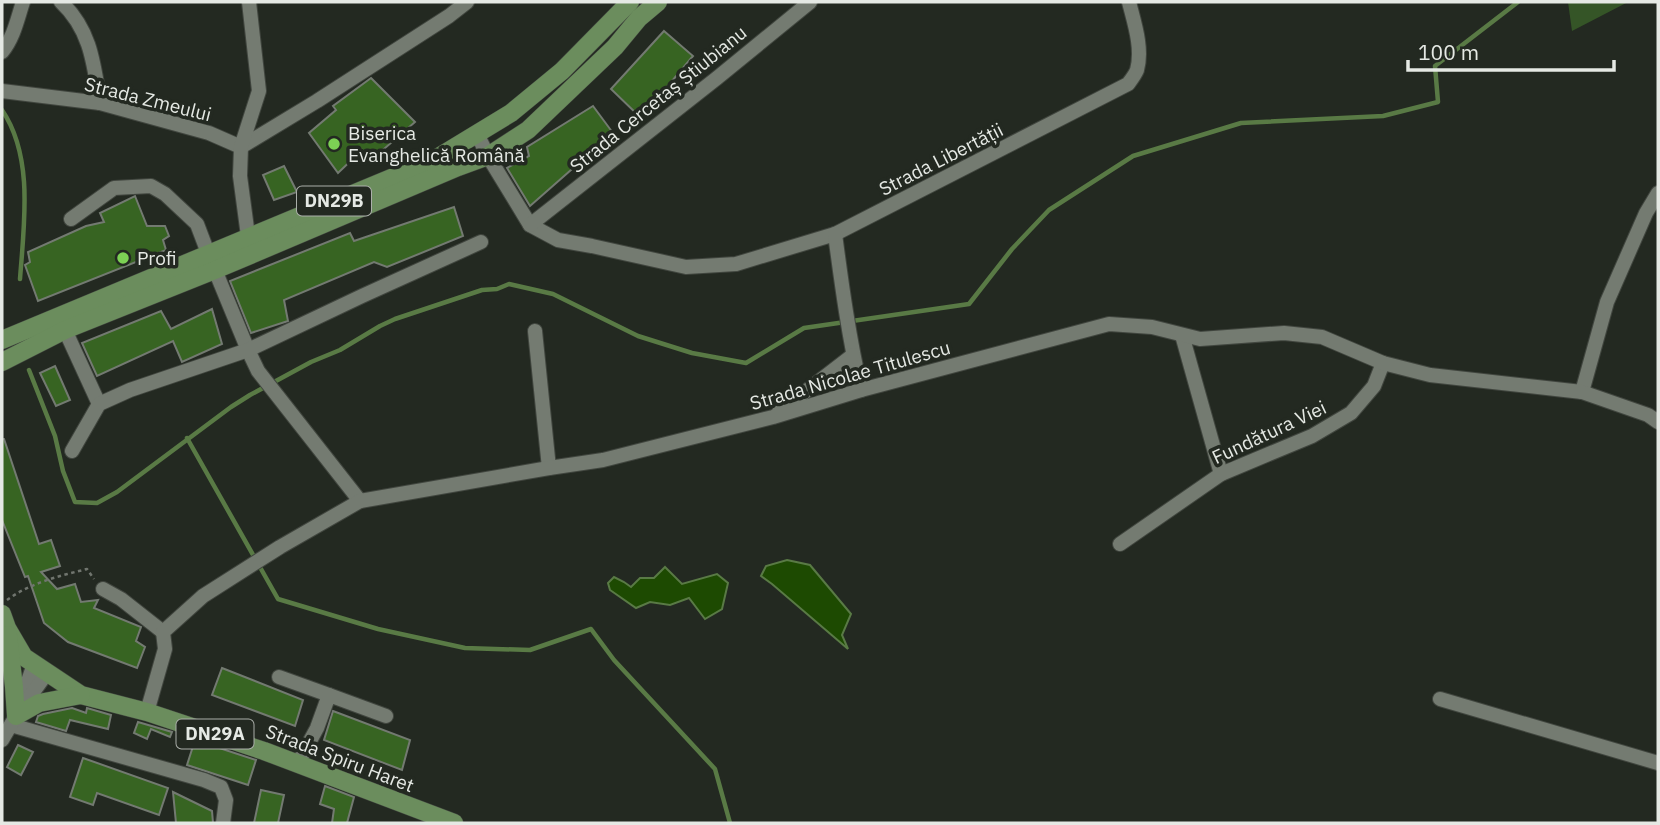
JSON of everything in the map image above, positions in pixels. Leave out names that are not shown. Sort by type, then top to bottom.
[{"type":"main road","name":"DN29B","points":[[2,340],[152,278],[211,261],[248,236],[432,161],[510,113],[562,71],[630,2]]},
{"type":"main road","name":"DN29B","points":[[2,362],[211,261],[488,156],[528,130],[658,2]]},
{"type":"main road","name":"Strada Spiru Haret","points":[[4,621],[24,657],[81,695],[147,712],[264,751],[454,823]]},
{"type":"main road","points":[[4,621],[14,687],[13,720]]},
{"type":"main road","points":[[13,720],[39,703],[81,695]]},
{"type":"street","points":[[2,52],[16,28],[23,2]]},
{"type":"street","points":[[61,2],[77,20],[87,38],[100,103]]},
{"type":"street","points":[[248,2],[259,91],[242,146],[240,176],[248,236]]},
{"type":"street","points":[[242,146],[467,2]]},
{"type":"street","name":"Strada Cercetaș Știubianu","points":[[530,225],[810,2]]},
{"type":"street","name":"Strada Libertății","points":[[530,225],[558,240],[686,267],[736,264],[835,234],[1128,84],[1136,71],[1138,57],[1137,37],[1129,2]]},
{"type":"street","name":"Strada Zmeului","points":[[2,91],[100,103],[209,133],[242,146]]},
{"type":"street","points":[[477,134],[530,225]]},
{"type":"street","points":[[71,219],[114,188],[151,186],[165,194],[197,224],[258,371],[360,501]]},
{"type":"street","points":[[1582,392],[1606,302],[1646,213],[1658,193]]},
{"type":"street","points":[[835,234],[843,303],[861,390]]},
{"type":"street","points":[[72,452],[99,404],[130,390],[248,350],[481,242]]},
{"type":"street","name":"Strada Nicolae Titulescu","points":[[163,632],[203,596],[360,501],[603,460],[773,417],[861,390],[1108,324],[1152,327],[1200,339],[1284,333],[1322,337],[1383,363],[1430,374],[1582,392],[1648,415],[1658,422]]},
{"type":"street","points":[[65,330],[99,404]]},
{"type":"street","points":[[535,331],[549,468]]},
{"type":"street","points":[[1182,335],[1220,474]]},
{"type":"street","points":[[773,417],[853,355]]},
{"type":"street","name":"Fundătura Viei","points":[[1120,544],[1220,474],[1312,436],[1351,413],[1374,386],[1383,363]]},
{"type":"street","points":[[103,589],[121,599],[163,632],[165,649],[147,712]]},
{"type":"street","points":[[2,740],[41,669]]},
{"type":"street","points":[[279,677],[386,716]]},
{"type":"street","points":[[298,763],[317,728],[329,695]]},
{"type":"street","points":[[1440,699],[1658,763]]},
{"type":"street","points":[[13,720],[221,787],[226,800],[223,823]]},
{"type":"path","points":[[2,605],[16,594],[56,577],[87,569],[103,589]]},
{"type":"shaded area","points":[[1568,2],[1628,2],[1572,31]]},
{"type":"shaded area","points":[[787,560],[810,565],[851,614],[842,635],[848,649],[761,576],[766,566]]},
{"type":"shaded area","points":[[665,567],[682,584],[717,574],[728,583],[722,609],[705,619],[689,598],[670,605],[650,602],[636,608],[610,590],[608,583],[614,577],[631,587],[640,578],[654,578]]},
{"type":"building","points":[[664,31],[693,56],[641,118],[611,89]]},
{"type":"building","points":[[371,78],[415,122],[369,162],[362,150],[338,173],[309,133],[336,110],[333,106]]},
{"type":"building","points":[[593,106],[613,133],[530,206],[507,168],[529,156],[527,147]]},
{"type":"building","points":[[284,166],[297,192],[274,200],[263,175]]},
{"type":"building","points":[[135,196],[147,226],[165,226],[169,236],[163,240],[166,250],[38,301],[25,265],[30,262],[28,252],[86,226],[104,222],[100,213]]},
{"type":"building","points":[[454,207],[463,236],[387,267],[374,262],[284,300],[288,321],[251,333],[230,281],[350,233],[354,241]]},
{"type":"building","points":[[212,309],[222,344],[182,362],[173,341],[97,376],[82,343],[161,311],[171,329]]},
{"type":"building","points":[[55,366],[70,400],[56,406],[40,373]]},
{"type":"building","points":[[2,439],[39,544],[51,540],[60,566],[41,572],[57,589],[75,584],[81,602],[98,600],[94,608],[141,627],[136,641],[145,647],[137,668],[68,642],[44,623],[28,576],[25,577],[2,520]]},
{"type":"building","points":[[222,668],[303,700],[295,726],[212,695]]},
{"type":"building","points":[[72,708],[86,713],[87,708],[111,715],[108,729],[70,720],[66,731],[36,722],[38,716],[43,714]]},
{"type":"building","points":[[333,711],[410,740],[402,770],[324,740]]},
{"type":"building","points":[[138,722],[172,732],[170,737],[151,729],[147,739],[134,733]]},
{"type":"building","points":[[195,740],[256,760],[248,785],[187,765]]},
{"type":"building","points":[[18,745],[33,752],[21,775],[7,767]]},
{"type":"building","points":[[83,758],[168,788],[159,815],[97,793],[93,805],[70,797]]},
{"type":"building","points":[[325,786],[354,797],[347,823],[332,823],[334,809],[320,804]]},
{"type":"building","points":[[261,790],[284,795],[278,823],[254,823]]},
{"type":"building","points":[[173,792],[212,811],[213,823],[176,823]]},
{"type":"waterway","points":[[29,370],[55,436],[63,471],[75,502],[97,503],[117,492],[231,407],[311,362],[340,350],[395,319],[482,290],[497,289],[509,284],[553,294],[638,336],[692,353],[746,363],[804,328],[969,304],[1012,249],[1049,210],[1133,156],[1241,123],[1383,116],[1438,102],[1435,66],[1518,2]]},
{"type":"waterway","points":[[2,110],[12,128],[23,170],[24,214],[20,279]]},
{"type":"waterway","points":[[187,438],[278,599],[378,629],[465,648],[530,650],[591,629],[614,660],[715,769],[730,823]]},
{"type":"place","name":"Biserica Evanghelică Română","points":[[334,144]]},
{"type":"place","name":"Profi","points":[[123,258]]}]
